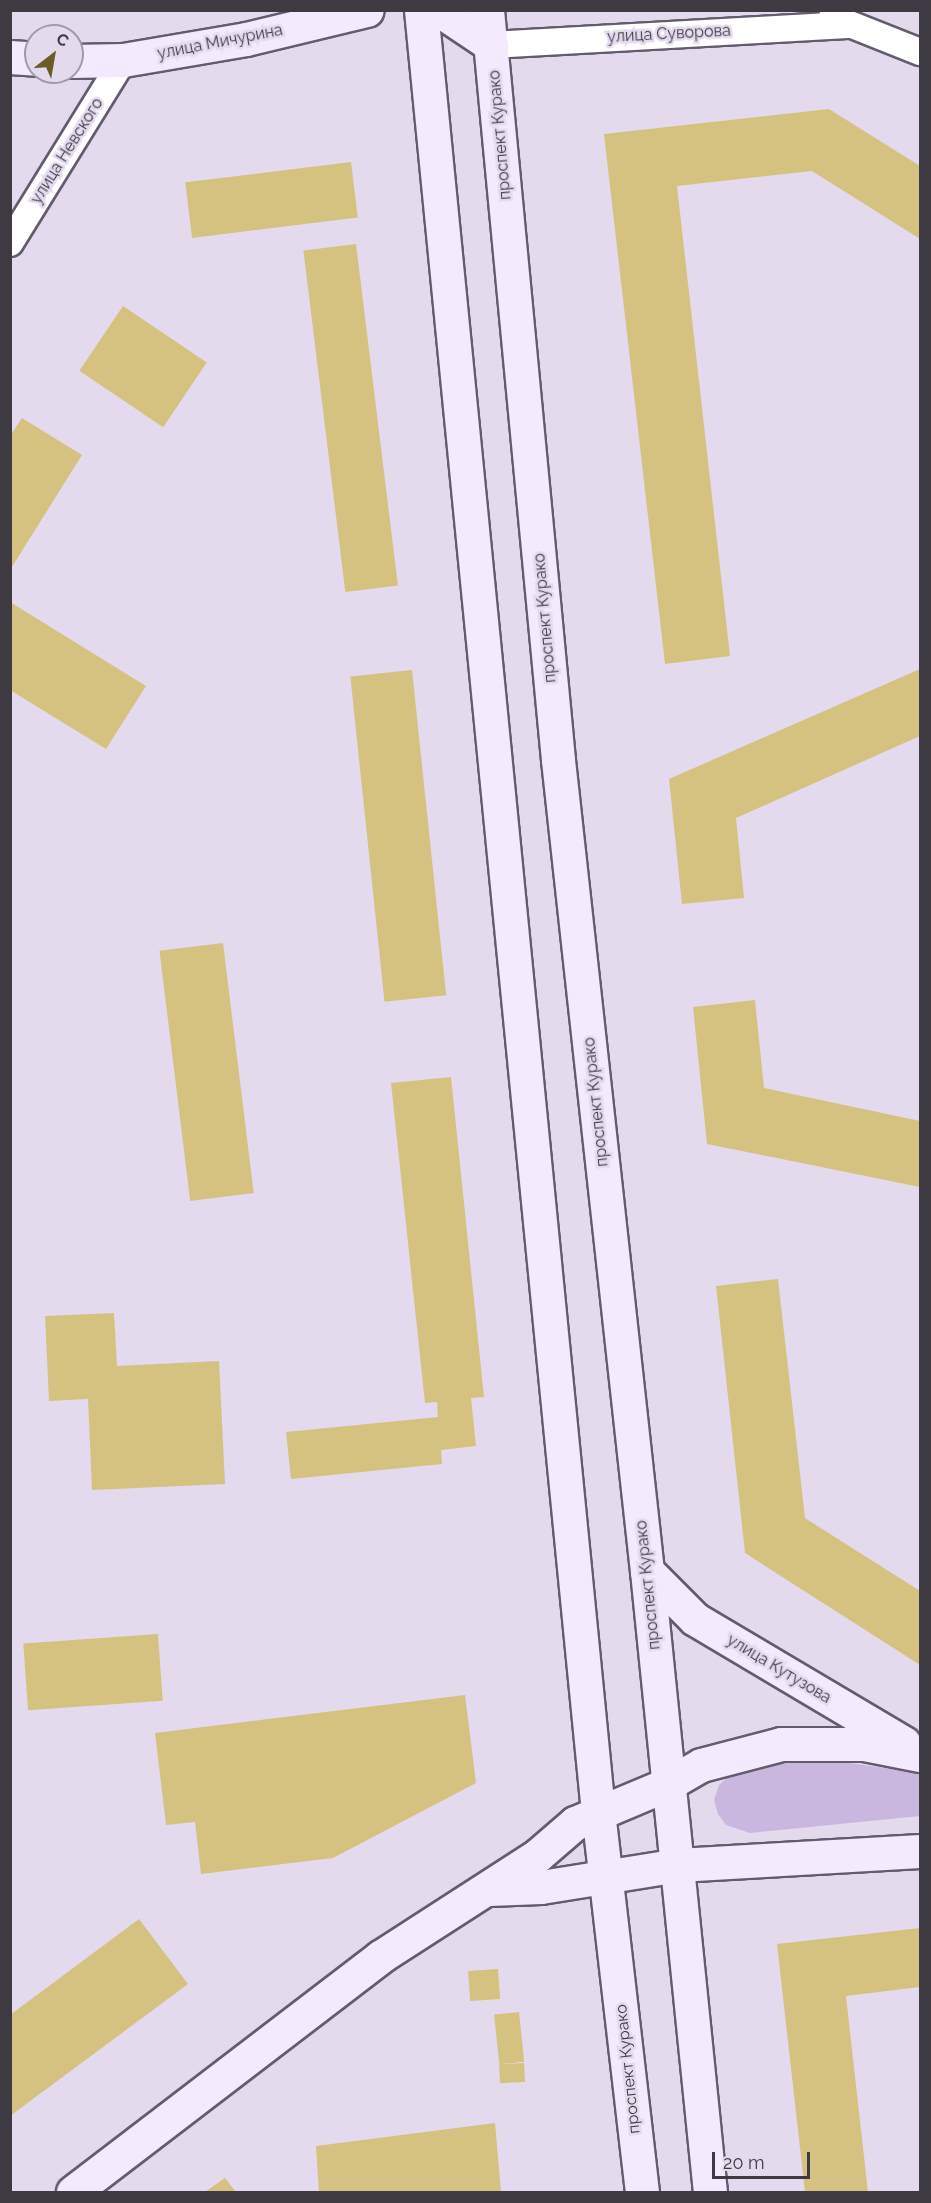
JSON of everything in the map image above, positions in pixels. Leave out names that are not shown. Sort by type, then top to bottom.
[{"type":"main road","name":"улица Мичурина","points":[[84,61],[123,60],[246,39],[367,10]]},
{"type":"main road","name":"проспект Курако","points":[[421,10],[598,1812],[642,2193]]},
{"type":"main road","points":[[439,10],[491,45]]},
{"type":"main road","name":"проспект Курако","points":[[487,10],[558,760],[647,1571],[710,2193]]},
{"type":"main road","name":"улица Кутузова","points":[[647,1571],[695,1619],[921,1754]]},
{"type":"main road","points":[[74,2193],[380,1957],[448,1910],[489,1888],[538,1855],[575,1823],[668,1784],[701,1765],[781,1744],[864,1744],[921,1754]]},
{"type":"main road","points":[[489,1888],[541,1887],[606,1874],[678,1865],[921,1851]]},
{"type":"street","name":"улица Суворова","points":[[821,10],[847,25],[921,52]]},
{"type":"street","name":"улица Суворова","points":[[491,45],[847,25]]},
{"type":"street","name":"улица Невского","points":[[10,243],[123,60]]},
{"type":"shaded area","points":[[836,1761],[920,1773],[920,1816],[750,1833],[726,1825],[718,1814],[714,1800],[719,1785],[732,1773],[768,1764]]},
{"type":"building","points":[[829,109],[920,166],[920,239],[812,171],[677,186],[730,656],[665,664],[604,134]]},
{"type":"building","points":[[351,162],[358,218],[192,238],[185,182]]},
{"type":"building","points":[[356,244],[398,585],[345,592],[303,250]]},
{"type":"building","points":[[123,306],[207,362],[163,427],[79,371]]},
{"type":"building","points":[[22,418],[82,455],[10,570],[10,436]]},
{"type":"building","points":[[10,602],[146,686],[106,749],[10,690]]},
{"type":"building","points":[[920,669],[920,736],[736,818],[744,898],[682,904],[669,779]]},
{"type":"building","points":[[412,670],[446,995],[385,1002],[350,676]]},
{"type":"building","points":[[223,943],[254,1193],[190,1201],[159,951]]},
{"type":"building","points":[[755,1000],[764,1088],[920,1121],[920,1187],[707,1144],[693,1007]]},
{"type":"building","points":[[451,1077],[484,1397],[471,1398],[476,1446],[441,1450],[442,1464],[291,1479],[286,1432],[438,1417],[437,1402],[425,1403],[391,1083]]},
{"type":"building","points":[[778,1279],[805,1518],[920,1591],[920,1665],[745,1553],[716,1286]]},
{"type":"building","points":[[114,1313],[117,1366],[219,1361],[225,1484],[92,1490],[88,1399],[49,1401],[45,1316]]},
{"type":"building","points":[[158,1634],[163,1701],[28,1710],[23,1643]]},
{"type":"building","points":[[465,1695],[476,1783],[333,1858],[201,1874],[195,1822],[166,1825],[155,1733]]},
{"type":"building","points":[[139,1919],[188,1984],[10,2116],[10,2015]]},
{"type":"building","points":[[920,1928],[920,1987],[846,1996],[868,2192],[805,2192],[777,1944]]},
{"type":"building","points":[[498,1969],[500,1999],[470,2001],[468,1971]]},
{"type":"building","points":[[519,2012],[524,2062],[499,2064],[494,2015]]},
{"type":"building","points":[[524,2063],[525,2082],[500,2083],[499,2064]]},
{"type":"building","points":[[495,2123],[501,2192],[319,2192],[316,2146]]},
{"type":"building","points":[[225,2178],[236,2192],[205,2192]]}]
